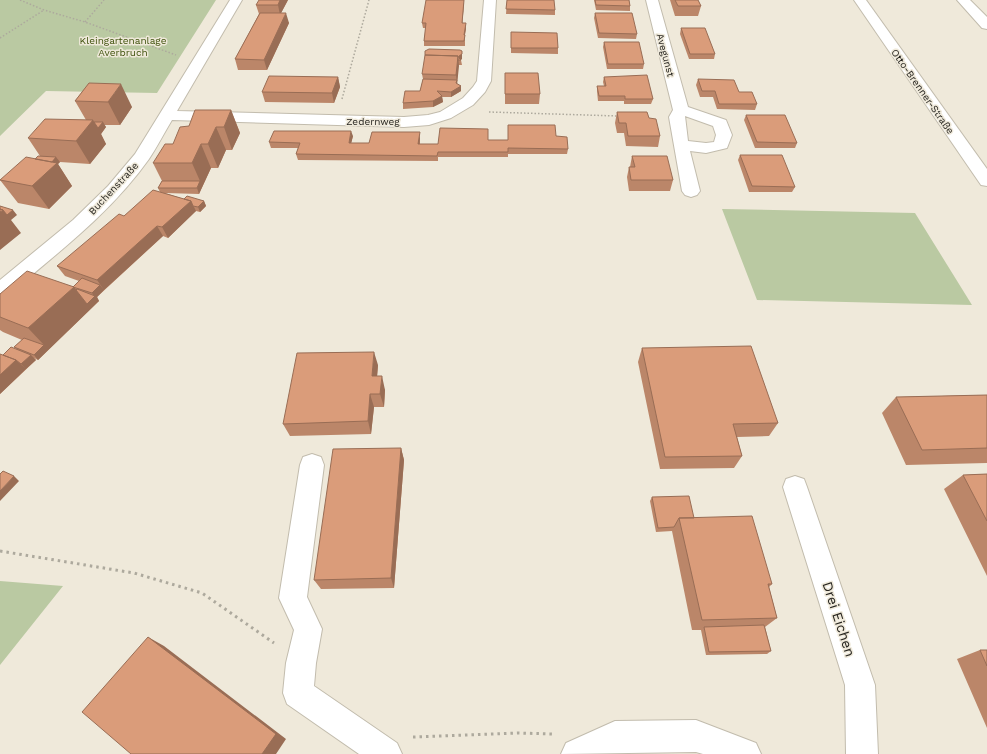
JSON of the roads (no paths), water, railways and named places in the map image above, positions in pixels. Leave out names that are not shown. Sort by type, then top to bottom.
[{"type":"street","name":"Buchenstraße","points":[[0,291],[79,224],[114,190],[142,157],[236,0]]},
{"type":"street","name":"Zedernweg","points":[[166,115],[337,121],[428,120],[454,111],[480,92],[484,81],[490,0]]},
{"type":"street","name":"Avegunst","points":[[652,0],[681,110],[677,117],[681,145],[691,191]]},
{"type":"street","name":"Otto-Brenner-Straße","points":[[860,0],[987,180]]},
{"type":"street","points":[[963,0],[987,25]]},
{"type":"street","points":[[681,110],[720,123],[724,135],[721,144],[706,148],[681,145]]},
{"type":"street","points":[[312,465],[293,598],[308,629],[298,693],[386,754]]},
{"type":"street","name":"Drei Eichen","points":[[795,487],[860,685],[862,754]]},
{"type":"street","points":[[577,754],[615,737],[696,736],[745,754]]},
{"type":"park label","name":"Kleingartenanlage Averbruch","points":[[123,46]]}]
